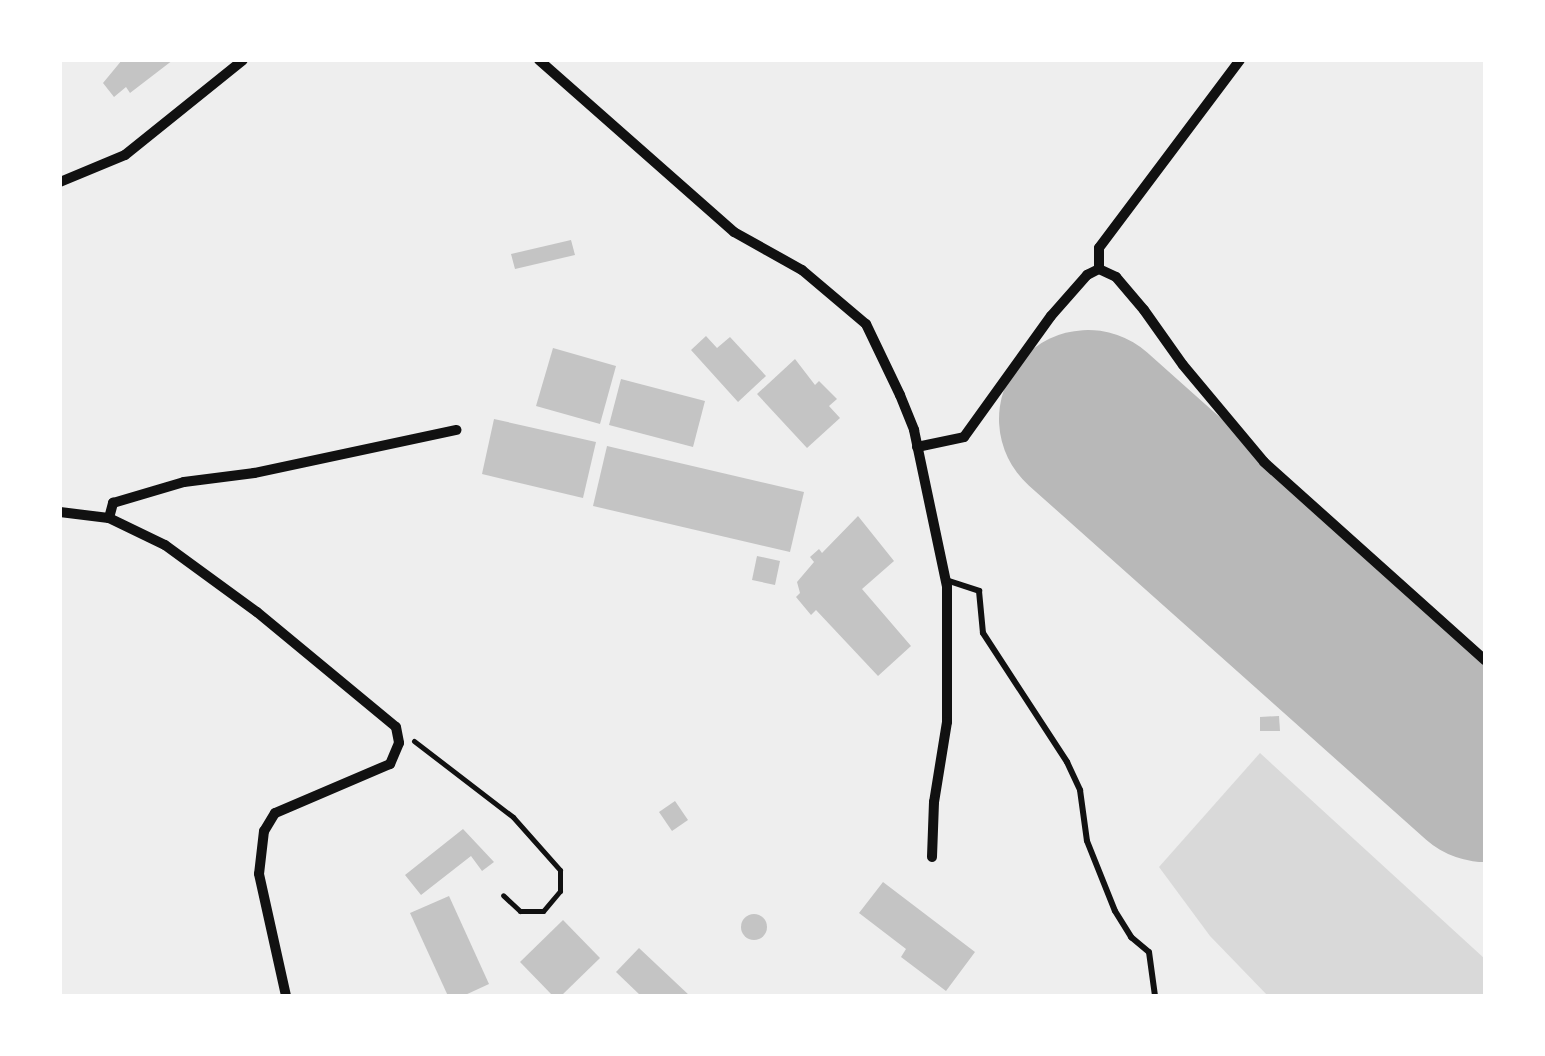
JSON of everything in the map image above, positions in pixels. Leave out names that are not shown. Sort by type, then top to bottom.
[{"type":"street","points":[[60,182],[124,156],[243,60]]},
{"type":"street","points":[[539,60],[734,232],[802,270],[866,324],[900,394],[917,448],[946,580],[947,722],[934,802],[932,856]]},
{"type":"street","points":[[1098,269],[1098,248],[1240,60]]},
{"type":"street","points":[[917,448],[964,438],[1051,316],[1087,275],[1098,269]]},
{"type":"street","points":[[1098,269],[1116,277],[1183,366],[1264,462],[1485,660]]},
{"type":"street","points":[[109,518],[113,503],[150,491],[456,430]]},
{"type":"street","points":[[60,512],[109,518],[180,556],[256,612],[396,727],[399,743],[390,764],[274,813],[264,831],[259,874],[286,996]]},
{"type":"lane","points":[[946,580],[979,590],[983,633],[1067,762],[1080,790],[1087,841],[1116,911],[1131,937],[1148,952],[1155,996]]},
{"type":"path","points":[[396,727],[513,816],[560,870],[560,891],[543,911],[520,910],[503,895]]},
{"type":"shaded area","points":[[60,60],[1485,60],[1485,996],[60,996]]},
{"type":"shaded area","points":[[1260,753],[1485,959],[1485,996],[1268,996],[1210,936],[1159,867]]},
{"type":"building","points":[[122,60],[173,60],[130,93],[126,87],[114,97],[103,83]]},
{"type":"building","points":[[571,240],[575,255],[515,269],[511,254]]},
{"type":"building","points":[[706,336],[717,348],[730,337],[766,376],[738,402],[691,350]]},
{"type":"building","points":[[553,348],[616,366],[600,424],[536,406]]},
{"type":"building","points":[[795,359],[815,385],[819,381],[837,399],[829,406],[840,418],[807,448],[757,394]]},
{"type":"building","points":[[621,379],[705,401],[693,447],[609,425]]},
{"type":"building","points":[[494,419],[596,442],[583,498],[482,474]]},
{"type":"building","points":[[607,446],[804,492],[790,552],[593,506]]},
{"type":"building","points":[[858,516],[894,561],[862,589],[911,646],[878,676],[816,610],[811,615],[796,597],[800,593],[797,582],[814,562],[810,557],[819,549],[822,553]]},
{"type":"building","points":[[757,556],[780,561],[775,585],[752,580]]},
{"type":"building","points":[[1279,716],[1280,731],[1260,731],[1260,717]]},
{"type":"building","points":[[675,801],[688,820],[672,831],[659,812]]},
{"type":"building","points":[[463,829],[494,862],[482,871],[471,856],[421,895],[405,875]]},
{"type":"building","points":[[883,882],[975,952],[946,991],[901,957],[906,949],[859,913]]},
{"type":"building","points":[[449,896],[489,984],[463,996],[448,996],[410,913]]},
{"type":"building","points":[[754,914],[763,918],[767,927],[763,936],[754,940],[745,936],[741,927],[745,918]]},
{"type":"building","points":[[563,920],[600,958],[561,996],[553,996],[520,962]]},
{"type":"building","points":[[639,948],[690,996],[641,996],[616,972]]},
{"type":"runway","points":[[1088,419],[1485,773]]}]
